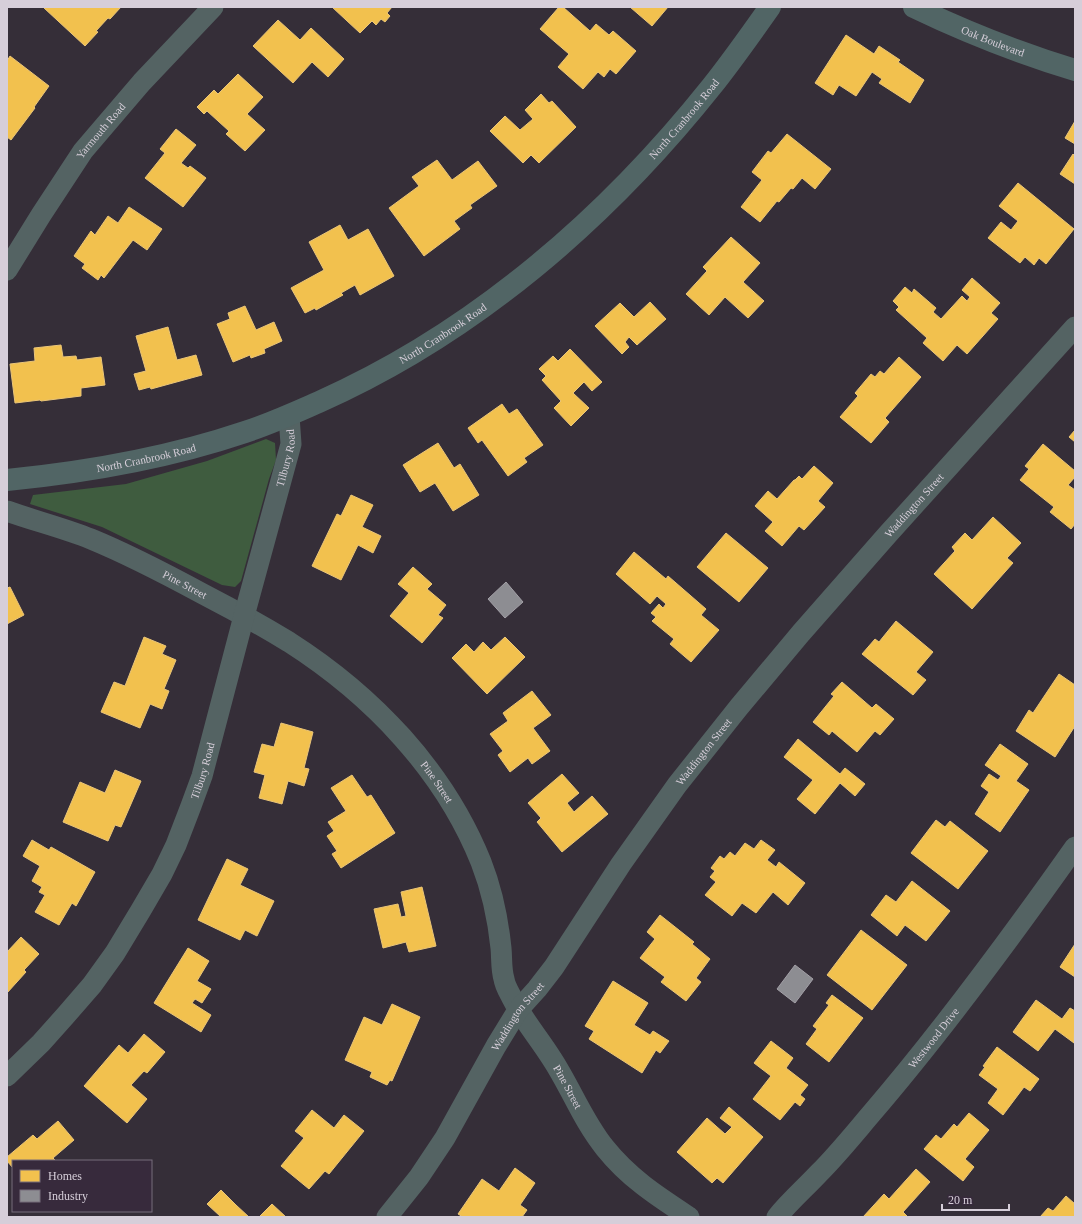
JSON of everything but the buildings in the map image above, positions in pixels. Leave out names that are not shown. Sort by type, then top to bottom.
[{"type":"street","name":"Yarmouth Road","points":[[7,270],[83,151],[142,82],[213,7]]},
{"type":"street","name":"North Cranbrook Road","points":[[7,480],[73,473],[120,465],[179,452],[246,432],[289,416],[344,391],[384,371],[414,353],[466,320],[519,280],[569,238],[628,182],[712,86],[770,7]]},
{"type":"street","name":"Oak Boulevard","points":[[914,7],[1002,46],[1075,70]]},
{"type":"street","name":"Waddington Street","points":[[388,1217],[419,1178],[445,1138],[518,1010],[554,967],[621,864],[677,785],[739,707],[801,633],[888,534],[1075,327]]},
{"type":"street","name":"Tilbury Road","points":[[7,1076],[51,1032],[92,985],[115,954],[162,874],[176,845],[202,776],[291,444],[289,416]]},
{"type":"street","name":"Pine Street","points":[[7,511],[89,538],[133,557],[244,616],[289,643],[345,683],[387,721],[426,765],[466,830],[481,862],[491,892],[497,920],[503,978],[518,1010],[552,1059],[603,1146],[620,1166],[634,1179],[689,1217]]},
{"type":"street","name":"Westwood Drive","points":[[778,1217],[787,1205],[820,1172],[920,1056],[970,993],[1075,847]]},
{"type":"green space","points":[[266,439],[275,443],[276,460],[269,479],[241,581],[235,587],[222,585],[102,527],[30,504],[33,495],[126,484],[207,461]]}]
